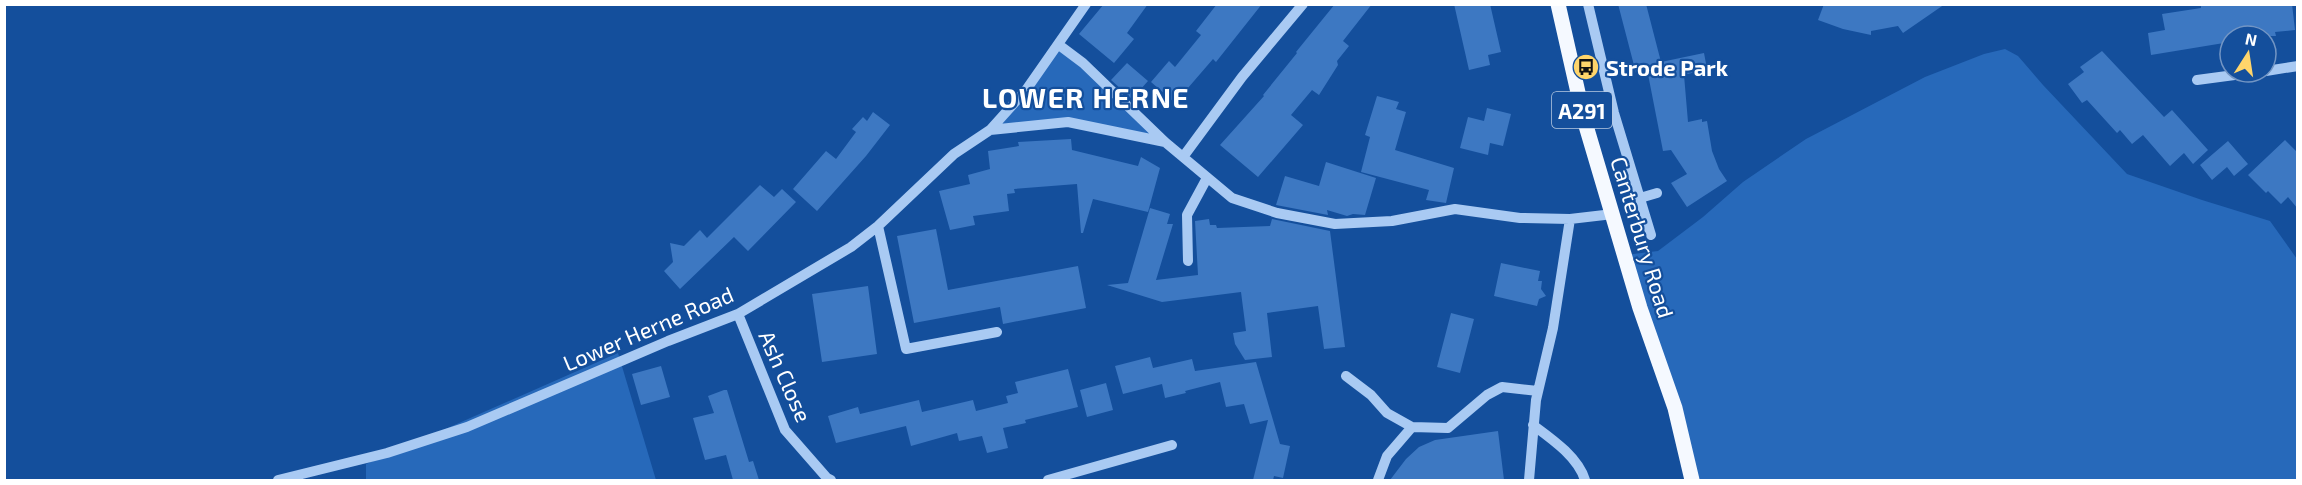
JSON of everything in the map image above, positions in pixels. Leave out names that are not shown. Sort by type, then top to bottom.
[{"type":"main road","name":"Canterbury Road","points":[[1558,4],[1584,119],[1640,308],[1675,408],[1692,480]]},
{"type":"street","name":"Lower Herne Road","points":[[278,480],[387,453],[467,426],[738,314],[851,247],[878,226],[954,154],[990,130],[1026,90],[1086,4]]},
{"type":"street","points":[[1183,157],[1242,77],[1303,4]]},
{"type":"street","name":"Canterbury Road","points":[[1588,4],[1614,113],[1651,235]]},
{"type":"street","name":"Lower Herne Road","points":[[1059,45],[1083,63],[1165,142],[1232,198],[1278,213],[1335,224],[1392,221],[1455,209],[1520,219],[1570,219],[1613,214]]},
{"type":"street","points":[[2278,69],[2298,66]]},
{"type":"street","points":[[2197,80],[2218,77]]},
{"type":"street","name":"Lower Herne Road","points":[[990,130],[1068,122],[1165,142]]},
{"type":"street","points":[[1188,261],[1187,215],[1207,178]]},
{"type":"street","name":"Canterbury Road","points":[[1640,198],[1657,193]]},
{"type":"street","points":[[1529,480],[1538,391],[1553,328],[1570,219]]},
{"type":"street","points":[[878,226],[906,349],[997,332]]},
{"type":"street","name":"Ash Close","points":[[738,314],[785,430],[828,480]]},
{"type":"street","points":[[1346,376],[1371,395],[1387,413],[1412,427],[1448,428],[1487,395],[1502,387],[1538,391]]},
{"type":"street","points":[[1533,425],[1556,442],[1586,480]]},
{"type":"street","points":[[1378,480],[1387,456],[1412,427]]},
{"type":"street","points":[[1048,480],[1172,445]]},
{"type":"shaded area","points":[[1059,45],[1165,142],[1068,122],[990,130]]},
{"type":"shaded area","points":[[2005,49],[2018,56],[2127,174],[2270,221],[2297,259],[2297,480],[1692,480],[1625,255],[1658,251],[1703,217],[1743,182],[1806,139],[1925,77],[1984,54]]},
{"type":"shaded area","points":[[618,353],[656,480],[366,480],[366,464]]},
{"type":"building","points":[[1104,4],[1148,4],[1127,33],[1134,39],[1114,63],[1079,34]]},
{"type":"building","points":[[1217,4],[1262,4],[1216,62],[1213,59],[1175,103],[1151,82],[1169,61],[1175,67],[1201,35],[1196,31]]},
{"type":"building","points":[[1335,4],[1372,4],[1343,41],[1349,46],[1337,61],[1338,65],[1319,95],[1312,90],[1291,115],[1303,125],[1258,177],[1220,145],[1264,96]]},
{"type":"building","points":[[1454,4],[1490,4],[1501,52],[1488,55],[1490,65],[1469,70]]},
{"type":"building","points":[[1618,4],[1646,4],[1661,62],[1704,53],[1707,69],[1684,75],[1688,122],[1702,119],[1702,122],[1707,121],[1712,151],[1727,181],[1687,207],[1671,183],[1687,174],[1671,150],[1663,151],[1647,69],[1636,73]]},
{"type":"building","points":[[1824,4],[1945,4],[1903,33],[1898,26],[1871,31],[1871,35],[1843,29],[1818,20]]},
{"type":"building","points":[[2201,4],[2292,4],[2295,30],[2278,32],[2278,24],[2218,24],[2218,44],[2151,55],[2148,33],[2165,30],[2162,14],[2201,8]]},
{"type":"building","points":[[2102,51],[2164,117],[2172,110],[2208,150],[2193,164],[2184,153],[2170,166],[2143,135],[2132,144],[2120,130],[2117,133],[2087,100],[2082,103],[2068,84],[2084,72],[2080,67]]},
{"type":"building","points":[[1127,63],[1148,81],[1132,99],[1111,80]]},
{"type":"building","points":[[1377,96],[1399,102],[1396,109],[1406,112],[1395,150],[1454,168],[1446,203],[1426,200],[1429,190],[1361,172],[1370,137],[1365,135]]},
{"type":"building","points":[[1487,108],[1511,114],[1503,146],[1490,143],[1488,155],[1460,148],[1468,117],[1484,121]]},
{"type":"building","points":[[873,112],[890,125],[817,211],[793,189],[826,151],[836,159],[856,132],[852,129],[863,117],[867,121]]},
{"type":"building","points":[[1071,139],[1072,150],[1138,166],[1141,157],[1160,168],[1148,212],[1093,199],[1083,233],[1081,233],[1077,184],[1014,189],[1015,193],[1007,194],[1009,211],[973,216],[975,225],[950,230],[939,191],[970,184],[968,175],[990,169],[988,151],[1019,146],[1018,142]]},
{"type":"building","points":[[2285,140],[2298,153],[2298,209],[2288,197],[2281,204],[2248,175]]},
{"type":"building","points":[[2228,141],[2248,164],[2234,176],[2227,167],[2212,180],[2200,165]]},
{"type":"building","points":[[1326,162],[1376,178],[1365,215],[1347,216],[1327,210],[1328,215],[1276,205],[1285,176],[1319,186]]},
{"type":"building","points":[[760,185],[774,197],[782,189],[796,202],[748,251],[734,237],[680,289],[664,271],[673,262],[670,243],[684,246],[700,230],[707,238]]},
{"type":"building","points":[[1150,208],[1170,214],[1167,224],[1173,224],[1156,280],[1198,275],[1195,221],[1209,219],[1210,225],[1216,225],[1217,228],[1270,226],[1272,219],[1330,231],[1345,347],[1324,349],[1318,306],[1267,313],[1272,357],[1245,360],[1235,344],[1233,333],[1246,331],[1241,292],[1162,302],[1107,285],[1128,283]]},
{"type":"building","points":[[936,229],[948,290],[1078,266],[1086,308],[1003,324],[1000,307],[914,323],[897,236]]},
{"type":"building","points":[[1501,263],[1540,271],[1538,281],[1542,281],[1541,289],[1546,296],[1539,299],[1537,306],[1494,296]]},
{"type":"building","points":[[868,286],[877,354],[822,362],[812,294]]},
{"type":"building","points":[[1451,313],[1474,319],[1460,373],[1437,367]]},
{"type":"building","points":[[1150,357],[1153,368],[1192,359],[1195,371],[1256,362],[1280,444],[1290,446],[1283,478],[1274,476],[1273,480],[1253,480],[1268,420],[1250,424],[1244,404],[1226,407],[1220,382],[1165,398],[1162,384],[1123,394],[1115,366]]},
{"type":"building","points":[[661,366],[670,397],[641,405],[632,374]]},
{"type":"building","points":[[1068,369],[1078,407],[1003,428],[1008,448],[987,453],[982,436],[959,441],[957,433],[911,446],[906,426],[836,443],[828,416],[858,407],[860,414],[919,400],[922,412],[973,400],[976,411],[1008,403],[1006,396],[1018,393],[1015,382]]},
{"type":"building","points":[[1106,383],[1113,410],[1087,417],[1080,390]]},
{"type":"building","points":[[727,390],[749,462],[753,461],[759,480],[733,480],[726,455],[705,460],[693,418],[714,413],[708,396]]},
{"type":"building","points":[[1498,431],[1504,480],[1390,480],[1406,459],[1419,447],[1435,440]]},
{"type":"place","name":"Strode Park","points":[[1586,67]]},
{"type":"district","name":"LOWER HERNE","points":[[1086,97]]}]
